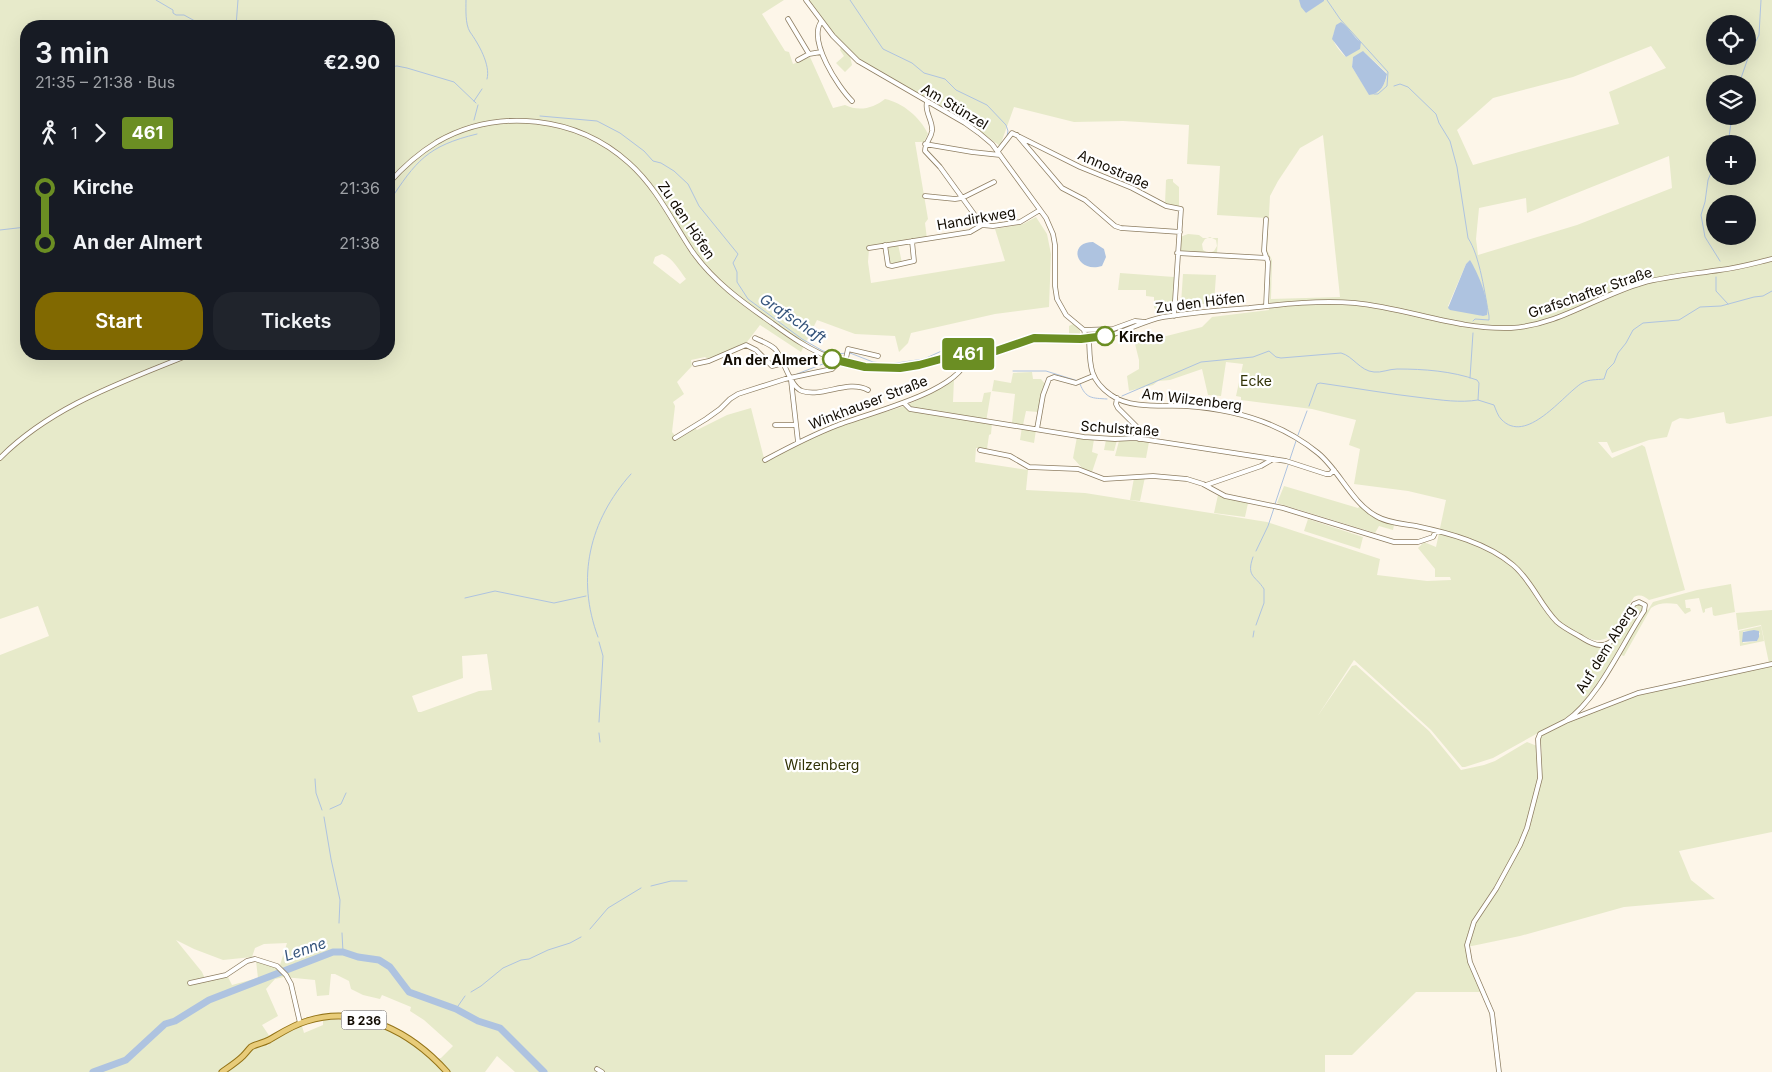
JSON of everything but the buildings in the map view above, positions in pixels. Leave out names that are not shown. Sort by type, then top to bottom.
[{"type":"main road","name":"B 236","points":[[222,1072],[243,1056],[250,1048],[300,1023],[342,1016],[363,1019],[405,1035],[419,1044],[447,1072]]},
{"type":"street","name":"Am Stünzel","points":[[806,0],[821,22],[858,61],[979,132],[990,142],[1050,226],[1056,254],[1055,290],[1059,303],[1066,315],[1084,330]]},
{"type":"street","points":[[788,19],[809,54]]},
{"type":"street","points":[[821,22],[818,30],[821,52],[836,81],[852,101]]},
{"type":"street","points":[[798,60],[809,54],[821,52]]},
{"type":"street","points":[[927,102],[926,108],[931,120],[932,130],[931,136],[925,144],[926,154],[940,167],[982,225]]},
{"type":"street","name":"Zu den Höfen","points":[[395,177],[429,147],[448,137],[480,125],[506,121],[526,121],[560,126],[586,135],[616,152],[639,172],[658,196],[702,264],[724,287],[794,339],[815,351],[845,363],[871,368],[913,366],[952,356],[996,351],[1034,338],[1088,338],[1111,335],[1145,322],[1174,316],[1266,306],[1340,302],[1371,305],[1414,314]]},
{"type":"street","points":[[925,144],[972,152],[999,153],[1012,133],[1016,135],[1062,188],[1085,200],[1115,226],[1180,232]]},
{"type":"street","name":"Annostraße","points":[[1016,135],[1073,163],[1132,188],[1166,206],[1180,208],[1174,316]]},
{"type":"street","points":[[925,196],[948,200],[962,198],[994,182]]},
{"type":"street","name":"Handirkweg","points":[[869,248],[970,232],[982,225],[992,226],[1020,222],[1040,210]]},
{"type":"street","points":[[1266,219],[1264,251],[1268,263],[1266,306]]},
{"type":"street","points":[[885,246],[889,265],[900,265],[914,261],[912,241]]},
{"type":"street","points":[[1177,253],[1267,258]]},
{"type":"street","name":"Grafschafter Straße","points":[[1414,314],[1479,326],[1502,328],[1524,326],[1559,318],[1616,292],[1650,281],[1737,268],[1772,259]]},
{"type":"street","points":[[1037,429],[1044,392],[1049,378],[1054,377],[1079,382],[1093,376],[1088,338],[1084,330],[1113,329],[1135,321],[1145,322]]},
{"type":"street","points":[[755,338],[772,347],[784,363],[795,386],[802,391],[854,387],[868,390]]},
{"type":"street","points":[[695,364],[709,361],[746,345],[756,350],[772,366],[784,363]]},
{"type":"street","points":[[845,363],[848,349],[878,356]]},
{"type":"street","name":"Winkhauser Straße","points":[[765,460],[798,442],[855,418],[904,403],[932,390],[959,372],[965,364],[967,354]]},
{"type":"street","points":[[0,458],[2,453],[37,427],[70,406],[102,390],[176,360]]},
{"type":"street","points":[[675,438],[717,412],[732,398],[791,378],[832,369],[840,361]]},
{"type":"street","name":"Am Wilzenberg","points":[[1093,376],[1107,392],[1117,398],[1141,404],[1206,409],[1244,416],[1268,423],[1290,434],[1324,458],[1363,506],[1374,516],[1387,521],[1436,531],[1476,544]]},
{"type":"street","points":[[791,378],[798,442]]},
{"type":"street","name":"Am Wilzenberg","points":[[1117,398],[1118,408],[1138,428],[1139,439]]},
{"type":"street","name":"Schulstraße","points":[[904,403],[910,408],[1091,438],[1139,439],[1272,459],[1326,474],[1330,474],[1334,470]]},
{"type":"street","points":[[774,425],[796,425]]},
{"type":"street","points":[[980,450],[1010,456],[1028,467],[1078,470],[1105,479],[1165,476],[1188,479],[1206,485],[1226,496],[1277,507],[1386,540],[1420,542],[1433,537],[1436,531]]},
{"type":"street","points":[[1206,485],[1261,466],[1272,459]]},
{"type":"street","name":"Auf dem Aberg","points":[[1476,544],[1491,549],[1513,566],[1525,577],[1558,622],[1595,644],[1603,646],[1613,640],[1634,604],[1638,602],[1644,604],[1644,611],[1610,668],[1585,703],[1566,721]]},
{"type":"street","points":[[1499,1072],[1492,1013],[1470,962],[1468,942],[1474,922],[1500,881],[1527,828],[1540,778],[1538,738],[1540,734],[1566,721],[1644,691],[1772,664]]},
{"type":"street","points":[[1585,703],[1586,709],[1591,712]]},
{"type":"street","points":[[190,983],[226,975],[244,962],[255,959],[277,966],[286,975],[291,984],[300,1023]]},
{"type":"street","points":[[597,1069],[602,1072]]},
{"type":"green space","points":[[0,0],[784,0],[762,14],[785,51],[789,52],[793,64],[810,57],[833,108],[845,105],[861,109],[876,105],[885,99],[904,107],[916,117],[928,134],[924,142],[915,142],[928,219],[925,223],[927,239],[898,244],[902,263],[892,265],[889,263],[888,246],[869,249],[868,262],[871,283],[1005,261],[995,229],[1023,224],[1036,217],[1047,234],[1051,254],[1049,307],[995,314],[911,333],[908,343],[899,352],[895,336],[855,334],[817,320],[801,352],[760,325],[747,342],[710,360],[705,357],[691,360],[692,366],[677,382],[684,394],[673,402],[675,406],[672,432],[677,438],[695,428],[697,430],[727,415],[751,408],[765,462],[799,443],[845,424],[905,406],[932,393],[954,379],[953,402],[982,402],[984,393],[991,392],[986,422],[992,423],[991,434],[989,435],[987,449],[976,448],[975,462],[1028,470],[1026,490],[1085,493],[1267,522],[1380,559],[1377,575],[1427,581],[1451,580],[1450,577],[1435,577],[1435,569],[1418,548],[1424,542],[1436,547],[1446,500],[1408,491],[1354,484],[1360,449],[1349,445],[1356,420],[1312,409],[1241,400],[1241,397],[1236,396],[1243,364],[1226,362],[1221,396],[1208,395],[1202,369],[1129,391],[1127,376],[1139,369],[1135,344],[1202,327],[1212,317],[1269,310],[1271,260],[1266,250],[1267,218],[1217,215],[1220,166],[1187,164],[1189,125],[1123,121],[1074,122],[1014,107],[1000,146],[955,113],[898,85],[858,60],[822,21],[808,0],[1299,0],[1306,13],[1324,0],[1772,0],[1772,416],[1730,424],[1726,423],[1724,412],[1688,419],[1680,418],[1672,422],[1667,437],[1649,440],[1612,453],[1607,442],[1598,442],[1612,458],[1642,445],[1645,447],[1685,590],[1649,600],[1642,596],[1634,597],[1610,636],[1602,640],[1590,639],[1578,634],[1576,636],[1594,645],[1607,646],[1616,638],[1631,612],[1638,604],[1648,610],[1653,602],[1697,590],[1731,584],[1735,612],[1715,616],[1713,615],[1712,607],[1705,609],[1703,613],[1699,598],[1685,600],[1686,608],[1690,608],[1691,611],[1685,614],[1677,604],[1667,603],[1654,606],[1651,608],[1624,656],[1621,655],[1596,693],[1594,693],[1610,665],[1574,715],[1576,719],[1643,693],[1772,665],[1772,832],[1679,851],[1691,880],[1715,899],[1624,907],[1520,936],[1467,947],[1469,964],[1484,992],[1416,992],[1352,1055],[1325,1055],[1325,1072],[604,1072],[599,1069],[598,1072],[515,1072],[497,1056],[485,1072],[0,1072],[0,655],[49,636],[38,606],[0,619]],"holes":[[[1335,31],[1350,32],[1361,42],[1346,57],[1334,41],[1333,34]],[[1651,46],[1666,68],[1609,92],[1619,124],[1473,165],[1457,130],[1493,98],[1573,77]],[[1364,52],[1386,72],[1387,76],[1379,91],[1369,94],[1352,67],[1353,57]],[[1323,135],[1340,297],[1271,299],[1272,260],[1267,250],[1270,196],[1300,148]],[[1669,156],[1672,188],[1577,225],[1478,255],[1476,239],[1479,208],[1526,198],[1527,213]],[[662,254],[666,256],[673,261],[686,279],[680,284],[653,263],[655,257]],[[1470,261],[1473,267],[1483,316],[1448,306],[1466,264]],[[487,654],[492,690],[479,691],[418,712],[412,696],[463,678],[462,656]],[[1354,660],[1431,730],[1462,767],[1493,758],[1538,733],[1542,760],[1540,768],[1537,746],[1527,742],[1495,761],[1461,770],[1429,731],[1356,665],[1352,666],[1317,717]],[[176,940],[223,960],[252,957],[255,948],[264,944],[287,943],[280,965],[285,971],[256,961],[258,978],[232,985],[228,977],[206,981],[202,972]],[[331,974],[335,974],[349,981],[351,989],[363,995],[380,999],[382,995],[411,1007],[410,1011],[424,1020],[453,1046],[441,1058],[433,1060],[408,1041],[382,1028],[355,1021],[340,1020],[323,1020],[323,1025],[304,1033],[302,1026],[277,1038],[267,1046],[265,1039],[270,1037],[262,1025],[278,1016],[266,989],[275,979],[284,977],[315,980],[317,996],[329,995]]]},
{"type":"green space","points":[[841,47],[850,56],[852,65],[845,72],[836,63],[844,56],[840,50]]},
{"type":"green space","points":[[1173,179],[1173,182],[1179,187],[1179,206],[1165,204],[1166,180]]},
{"type":"green space","points":[[1188,234],[1208,238],[1202,244],[1203,250],[1208,253],[1181,251],[1180,237]]},
{"type":"green space","points":[[1212,238],[1218,238],[1217,253],[1210,253],[1217,246],[1216,240]]},
{"type":"green space","points":[[1120,273],[1174,277],[1172,313],[1163,314],[1154,308],[1154,297],[1146,296],[1146,290],[1118,290]]},
{"type":"green space","points":[[1183,274],[1216,275],[1214,304],[1181,304]]},
{"type":"green space","points":[[1073,324],[1080,329],[1080,335],[1069,335],[1069,326]]},
{"type":"green space","points":[[1032,372],[1033,379],[1041,379],[1045,384],[1038,412],[1026,411],[1023,425],[1012,423],[1015,394],[992,391],[994,380],[1011,383],[1013,373]]},
{"type":"green space","points":[[1022,427],[1036,430],[1034,443],[1020,440]]},
{"type":"green space","points":[[1077,437],[1094,439],[1092,452],[1098,454],[1092,472],[1083,469],[1073,458]]},
{"type":"green space","points":[[1106,440],[1117,440],[1114,451],[1104,450]]},
{"type":"green space","points":[[1119,441],[1149,442],[1146,458],[1115,456]]},
{"type":"green space","points":[[1145,477],[1140,501],[1130,500],[1134,478]]},
{"type":"green space","points":[[1284,486],[1358,508],[1360,506],[1376,519],[1394,525],[1393,530],[1379,526],[1375,533],[1277,503]]},
{"type":"green space","points":[[1218,495],[1248,503],[1245,517],[1214,513]]},
{"type":"green space","points":[[1308,519],[1363,537],[1360,549],[1304,531]]},
{"type":"green space","points":[[1772,610],[1772,663],[1769,663],[1761,625],[1738,630],[1736,613]]},
{"type":"green space","points":[[1761,626],[1764,641],[1740,646],[1739,631]],"holes":[[[1744,631],[1760,633],[1757,641],[1743,643]]]},
{"type":"water","points":[[1299,0],[1324,1],[1306,13],[1301,7]]},
{"type":"water","points":[[1341,22],[1361,42],[1360,49],[1346,57],[1332,39],[1336,25]]},
{"type":"water","points":[[1363,51],[1387,74],[1382,88],[1377,93],[1369,95],[1352,67],[1353,57]]},
{"type":"water","points":[[1093,242],[1104,249],[1106,257],[1102,266],[1086,266],[1078,257],[1080,247],[1085,243]]},
{"type":"water","points":[[1470,260],[1480,279],[1485,295],[1487,315],[1483,316],[1450,310],[1448,308],[1466,264]]},
{"type":"water","points":[[1759,631],[1757,641],[1742,642],[1743,632]]},
{"type":"waterway","name":"Grafschaft","points":[[156,0],[173,10],[173,13],[176,15],[184,15],[193,20]]},
{"type":"waterway","name":"Grafschaft","points":[[236,20],[238,0]]},
{"type":"waterway","points":[[466,0],[467,25],[485,61],[488,73],[487,79]]},
{"type":"waterway","points":[[850,0],[883,49],[912,63],[924,73],[945,79],[956,90],[987,105],[1006,125],[1007,136]]},
{"type":"waterway","points":[[1327,0],[1340,19],[1388,72],[1387,86],[1378,94],[1374,94]]},
{"type":"waterway","points":[[1742,75],[1759,35],[1761,0]]},
{"type":"waterway","name":"Grafschaft","points":[[395,66],[454,82],[476,103]]},
{"type":"waterway","points":[[1394,86],[1400,84],[1408,87],[1436,114],[1450,141],[1457,167],[1468,238],[1479,265],[1489,316],[1489,320],[1475,319],[1473,321]]},
{"type":"waterway","points":[[474,101],[482,89]]},
{"type":"waterway","name":"Grafschaft","points":[[474,120],[478,105]]},
{"type":"waterway","name":"Grafschaft","points":[[540,116],[597,121],[620,133],[644,151],[653,161],[661,163],[674,171],[688,184],[699,206],[738,254],[733,263],[737,272],[737,282],[748,299],[802,339],[823,351],[834,354],[850,353],[873,362],[890,364],[924,359],[957,344],[965,343],[978,346]]},
{"type":"waterway","points":[[1729,135],[1731,125]]},
{"type":"waterway","points":[[395,193],[424,157],[446,144],[477,134]]},
{"type":"waterway","points":[[1707,185],[1701,215],[1705,237],[1720,261]]},
{"type":"waterway","points":[[0,230],[20,228]]},
{"type":"waterway","points":[[1716,277],[1716,291],[1728,304]]},
{"type":"waterway","name":"Grafschaft","points":[[1122,396],[1201,362],[1253,357],[1269,351],[1276,357],[1281,358],[1341,353],[1369,371],[1377,372],[1397,369],[1428,370],[1458,374],[1477,380],[1479,383],[1478,400],[1494,405],[1500,418],[1511,426],[1522,426],[1533,423],[1544,416],[1582,383],[1590,380],[1604,379],[1607,370],[1614,363],[1618,353],[1633,330],[1643,323],[1679,320],[1700,307],[1721,306],[1763,296],[1772,291]]},
{"type":"waterway","points":[[1470,378],[1473,333]]},
{"type":"waterway","points":[[797,374],[828,362]]},
{"type":"waterway","name":"Grafschaft","points":[[1013,371],[1046,371],[1078,381]]},
{"type":"waterway","points":[[1309,406],[1317,384],[1320,383],[1444,400],[1478,400]]},
{"type":"waterway","name":"Grafschaft","points":[[1080,384],[1085,393],[1090,397],[1107,399]]},
{"type":"waterway","points":[[1298,435],[1307,411]]},
{"type":"waterway","points":[[1290,459],[1296,441]]},
{"type":"waterway","points":[[1275,504],[1288,465]]},
{"type":"waterway","points":[[598,637],[591,615],[588,593],[590,551],[605,511],[631,474]]},
{"type":"waterway","points":[[1256,551],[1274,508]]},
{"type":"waterway","points":[[1253,557],[1250,568],[1252,575],[1264,589],[1264,603],[1256,625]]},
{"type":"waterway","points":[[465,598],[495,591],[554,603],[586,596]]},
{"type":"waterway","points":[[1253,637],[1254,631]]},
{"type":"waterway","points":[[599,642],[603,656],[599,722]]},
{"type":"waterway","points":[[599,733],[600,742]]},
{"type":"waterway","points":[[315,779],[316,793],[322,810]]},
{"type":"waterway","points":[[330,809],[341,804],[346,793]]},
{"type":"waterway","points":[[324,817],[340,900],[339,923]]},
{"type":"waterway","points":[[651,886],[671,881],[687,881]]},
{"type":"waterway","points":[[590,929],[608,908],[641,888]]},
{"type":"waterway","points":[[342,933],[343,952]]},
{"type":"waterway","points":[[471,992],[503,968],[570,943],[581,937]]},
{"type":"waterway","name":"Lenne","points":[[93,1072],[126,1060],[165,1024],[175,1021],[209,1000],[333,952],[343,952],[358,957],[379,960],[390,967],[409,992],[456,1009],[478,1021],[500,1028],[544,1072]]},
{"type":"waterway","points":[[456,1009],[465,996]]},
{"type":"bus line","name":"461","points":[[832,359],[865,367],[900,368],[952,356],[996,351],[1034,338],[1081,339],[1105,336]]},
{"type":"place","name":"Kirche","points":[[1105,336]]},
{"type":"place","name":"An der Almert","points":[[832,359]]},
{"type":"park label","name":"Ecke","points":[[1256,380]]},
{"type":"park label","name":"Wilzenberg","points":[[822,764]]}]
